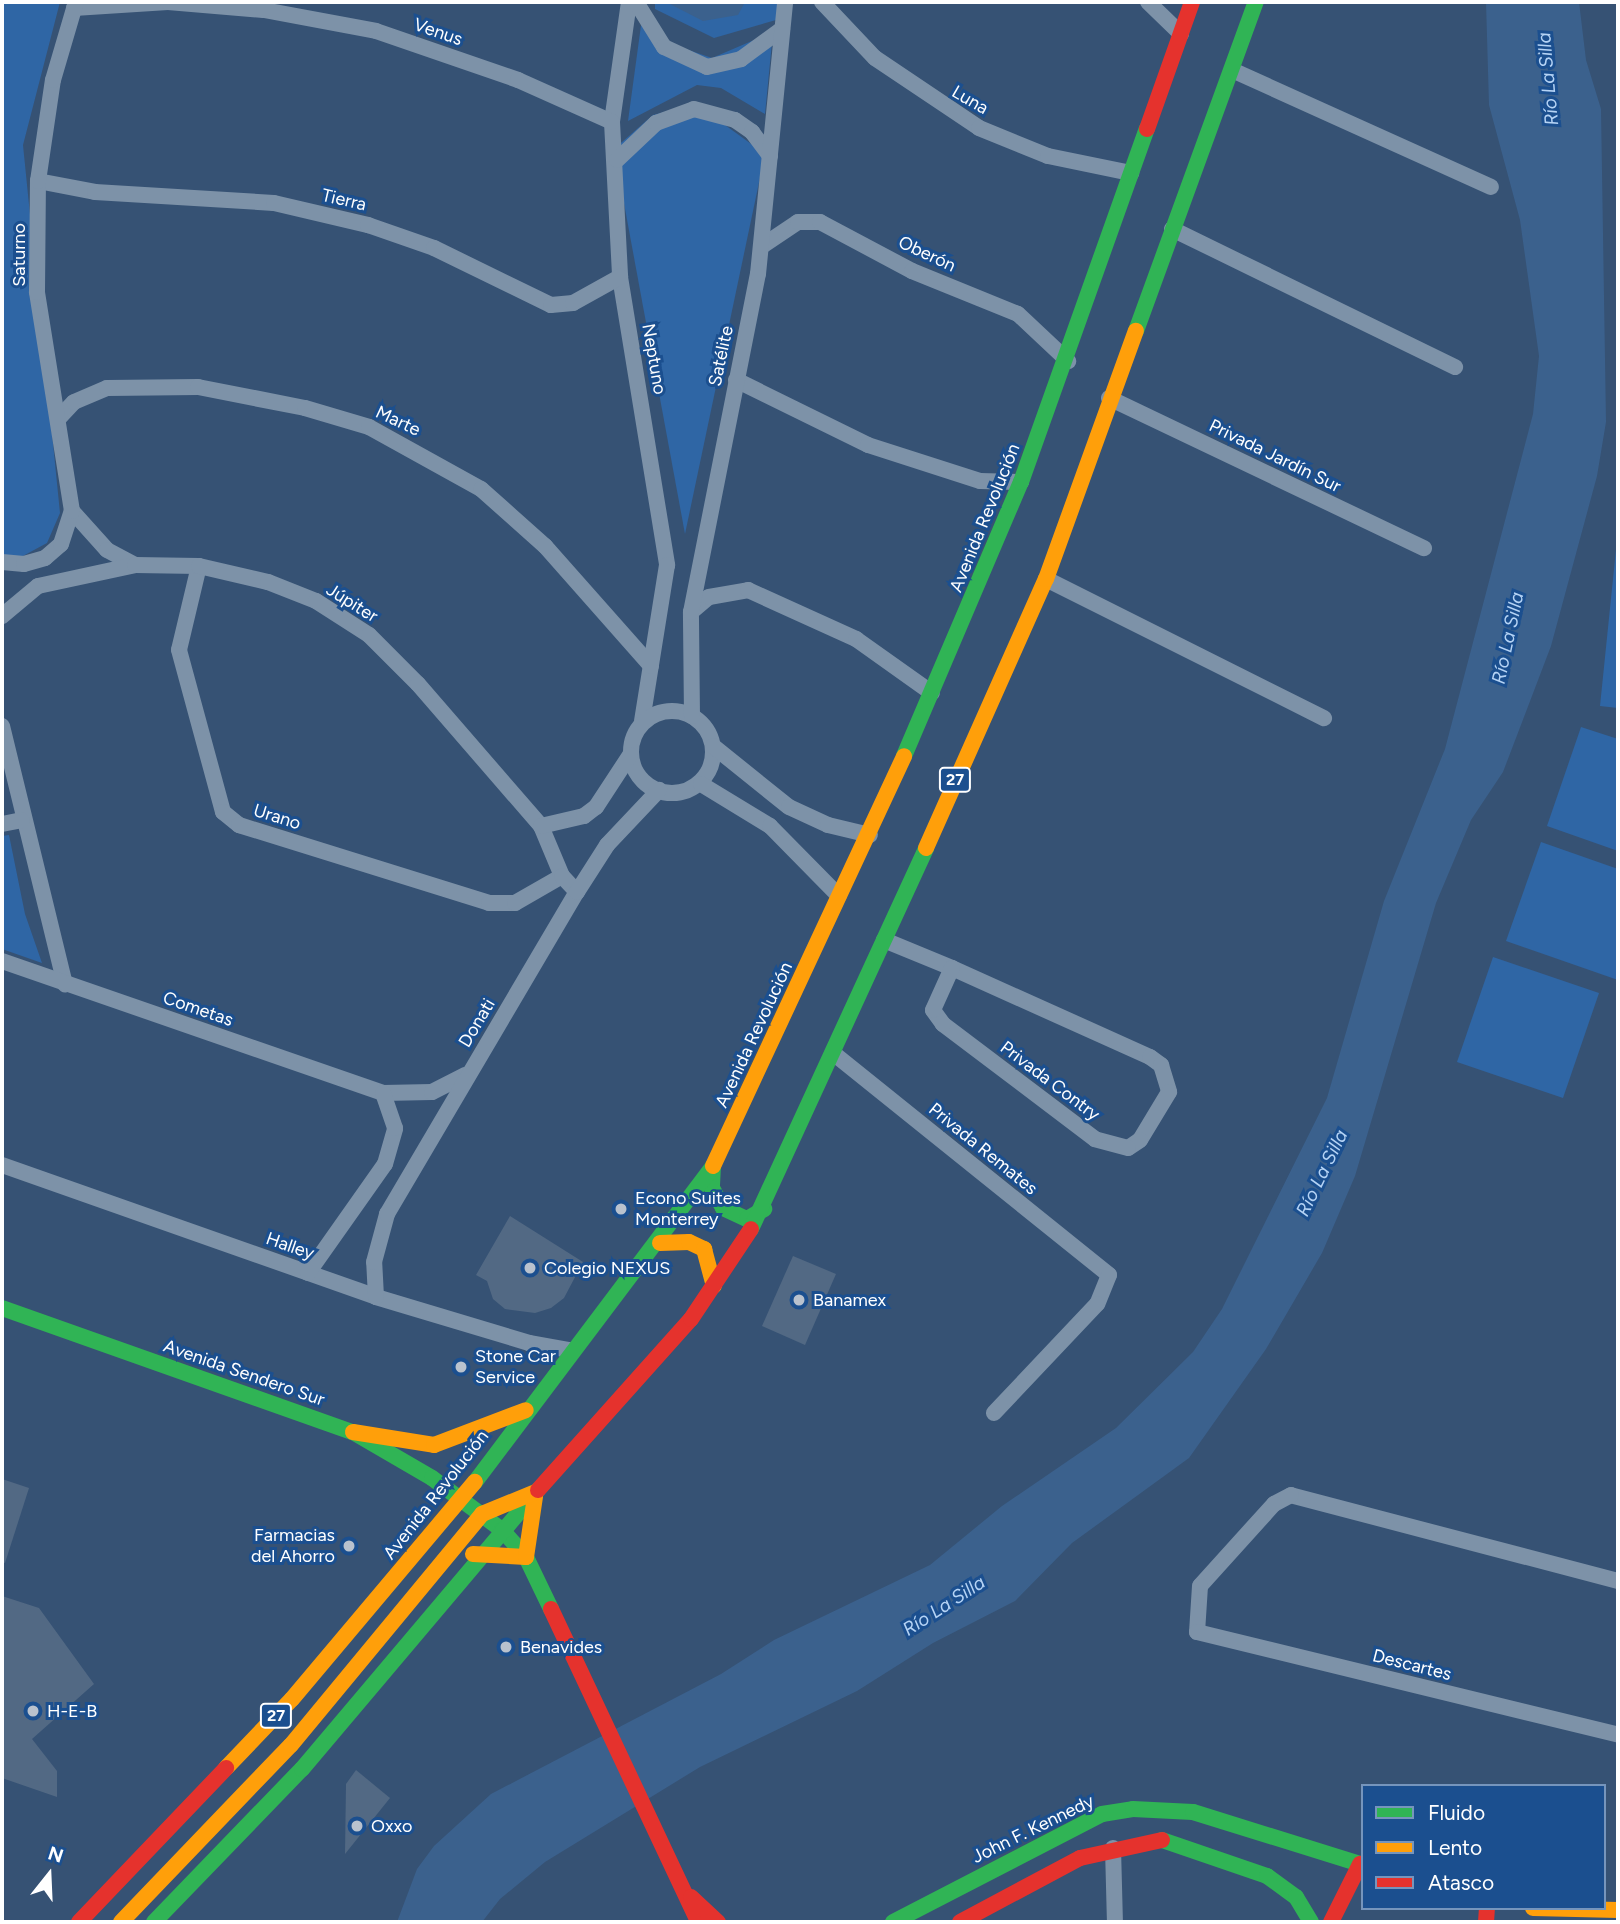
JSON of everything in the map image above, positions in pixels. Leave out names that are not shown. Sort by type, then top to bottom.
[{"type":"main road","name":"Avenida Revolución","points":[[79,1922],[292,1699],[462,1499],[569,1350],[660,1243],[713,1166],[870,835],[1021,482],[1068,361],[1130,173],[1192,2]]},
{"type":"main road","name":"27","points":[[154,1922],[302,1769],[483,1551],[714,1286],[764,1209],[1046,579],[1109,398],[1256,2]]},
{"type":"main road","points":[[713,1166],[712,1188],[723,1208],[747,1219],[764,1209]]},
{"type":"main road","points":[[660,1243],[689,1241],[704,1249],[714,1286]]},
{"type":"main road","name":"Avenida Sendero Sur","points":[[2,1308],[354,1432],[462,1499],[502,1530]]},
{"type":"main road","points":[[354,1432],[434,1445],[526,1410]]},
{"type":"main road","points":[[121,1922],[291,1745],[482,1514],[536,1493]]},
{"type":"main road","points":[[526,1557],[536,1493]]},
{"type":"main road","points":[[502,1530],[526,1557],[589,1695],[676,1865],[698,1922]]},
{"type":"main road","points":[[440,1568],[483,1551],[526,1557]]},
{"type":"main road","name":"John F. Kennedy","points":[[893,1922],[1064,1832],[1102,1815],[1133,1809],[1193,1812],[1361,1865]]},
{"type":"main road","points":[[960,1922],[1080,1858],[1114,1848],[1162,1840],[1189,1846],[1282,1884],[1311,1922]]},
{"type":"main road","points":[[1331,1922],[1361,1865]]},
{"type":"main road","points":[[689,1895],[718,1922]]},
{"type":"street","name":"Venus","points":[[75,5],[168,2],[264,10],[376,31],[518,80],[612,122]]},
{"type":"street","name":"Neptuno","points":[[629,2],[612,122],[617,160],[620,277],[666,538],[652,666],[642,721]]},
{"type":"street","points":[[636,2],[664,47],[707,67],[741,59],[782,29]]},
{"type":"street","name":"Satélite","points":[[692,716],[691,612],[762,246],[785,2]]},
{"type":"street","name":"Luna","points":[[822,2],[875,58],[979,128],[1048,156],[1130,173]]},
{"type":"street","points":[[1148,2],[1181,34]]},
{"type":"street","name":"Saturno","points":[[2,562],[24,564],[46,558],[61,544],[72,511],[37,292],[38,181],[53,80],[75,5]]},
{"type":"street","points":[[1232,70],[1491,187]]},
{"type":"street","points":[[617,160],[656,123],[694,109],[735,120],[752,132],[770,156]]},
{"type":"street","name":"Tierra","points":[[38,181],[95,192],[274,203],[368,225],[434,248],[551,306],[573,303],[620,277]]},
{"type":"street","name":"Oberón","points":[[762,246],[799,222],[820,222],[912,271],[1018,314],[1068,361]]},
{"type":"street","points":[[1172,229],[1455,367]]},
{"type":"street","points":[[736,380],[868,445],[980,481],[1021,482]]},
{"type":"street","name":"Marte","points":[[58,419],[74,402],[107,388],[198,387],[306,408],[369,427],[481,489],[545,546],[652,666]]},
{"type":"street","name":"Privada Jardín Sur","points":[[1109,398],[1424,548]]},
{"type":"street","points":[[72,511],[107,550],[135,565]]},
{"type":"street","name":"Júpiter","points":[[2,616],[38,586],[135,565],[199,566],[268,582],[316,601],[369,635],[541,825],[562,876],[577,892]]},
{"type":"street","name":"Urano","points":[[199,566],[179,650],[223,812],[239,825],[489,903],[515,904],[562,876]]},
{"type":"street","points":[[1046,579],[1324,718]]},
{"type":"street","points":[[691,612],[709,597],[748,590],[856,639],[932,693]]},
{"type":"street","points":[[541,825],[584,816],[596,807],[630,755],[642,721],[663,713],[692,716],[708,728],[713,746],[701,784],[686,791],[659,790],[636,770],[630,755]]},
{"type":"street","points":[[2,726],[22,820],[65,984]]},
{"type":"street","points":[[713,746],[789,807],[828,825],[870,835]]},
{"type":"street","points":[[701,784],[770,826],[839,896]]},
{"type":"street","name":"Donati","points":[[376,1297],[374,1262],[387,1214],[577,892],[629,818],[659,790]]},
{"type":"street","points":[[2,824],[22,820]]},
{"type":"street","name":"Privada Contry","points":[[884,940],[953,968],[1161,1065],[1169,1093],[1140,1140],[1128,1148],[1095,1139],[943,1024],[933,1010],[953,968]]},
{"type":"street","name":"Cometas","points":[[2,961],[383,1093],[432,1092],[470,1072]]},
{"type":"street","name":"Privada Remates","points":[[833,1053],[1109,1275],[1097,1304],[993,1413]]},
{"type":"street","points":[[308,1273],[385,1164],[395,1128],[383,1093]]},
{"type":"street","name":"Halley","points":[[2,1165],[376,1297],[529,1343],[569,1350]]},
{"type":"street","name":"Descartes","points":[[1618,1581],[1352,1508],[1291,1495],[1274,1504],[1200,1587],[1197,1632],[1618,1735]]},
{"type":"street","points":[[1114,1848],[1115,1922]]},
{"type":"shaded area","points":[[2,2],[60,2],[23,145],[60,513],[47,543],[21,557],[2,559]]},
{"type":"shaded area","points":[[655,2],[783,2],[783,18],[714,38],[655,9]]},
{"type":"shaded area","points":[[642,18],[665,42],[712,58],[773,32],[765,114],[721,88],[697,85],[628,121]]},
{"type":"shaded area","points":[[696,104],[765,154],[685,534],[614,149],[653,115]]},
{"type":"shaded area","points":[[1618,530],[1618,708],[1600,706]]},
{"type":"shaded area","points":[[1581,727],[1618,739],[1618,851],[1547,826]]},
{"type":"shaded area","points":[[9,835],[25,914],[42,963],[2,949],[2,836]]},
{"type":"shaded area","points":[[1541,842],[1618,869],[1618,980],[1506,941]]},
{"type":"shaded area","points":[[1493,957],[1599,993],[1563,1098],[1457,1062]]},
{"type":"water","points":[[666,2],[745,2],[738,15],[703,21]]},
{"type":"water","name":"Río La Silla","points":[[1486,2],[1579,2],[1586,60],[1601,109],[1606,422],[1597,476],[1551,646],[1503,772],[1471,820],[1436,903],[1355,1176],[1322,1253],[1266,1349],[1189,1458],[1072,1543],[1015,1601],[933,1643],[857,1691],[700,1767],[545,1862],[500,1899],[482,1922],[397,1922],[417,1869],[434,1846],[491,1794],[721,1674],[774,1640],[930,1565],[1002,1506],[1116,1428],[1193,1352],[1222,1309],[1327,1098],[1384,901],[1445,749],[1533,414],[1539,356],[1520,220],[1489,105]]},
{"type":"building","name":"Colegio NEXUS","points":[[510,1216],[583,1262],[564,1298],[551,1308],[535,1313],[505,1309],[493,1299],[487,1281],[476,1275]]},
{"type":"building","name":"Banamex","points":[[793,1256],[836,1274],[805,1345],[762,1326]]},
{"type":"building","points":[[2,1479],[29,1488],[5,1563],[2,1562]]},
{"type":"building","name":"H-E-B","points":[[2,1596],[39,1608],[94,1684],[32,1739],[57,1771],[57,1797],[2,1778]]},
{"type":"building","name":"Oxxo","points":[[356,1770],[390,1798],[345,1854],[346,1784]]},
{"type":"traffic: fast","points":[[1136,331],[1256,2]]},
{"type":"traffic: fast","points":[[904,756],[1021,482],[1147,129]]},
{"type":"traffic: fast","points":[[751,1229],[926,848]]},
{"type":"traffic: fast","points":[[713,1166],[712,1188],[723,1208],[747,1219],[764,1209]]},
{"type":"traffic: fast","points":[[475,1482],[713,1166]]},
{"type":"traffic: fast","points":[[2,1308],[353,1432],[432,1478],[502,1530],[526,1557],[551,1609]]},
{"type":"traffic: fast","points":[[154,1922],[302,1769],[538,1490]]},
{"type":"traffic: fast","points":[[893,1922],[1102,1814],[1133,1809],[1193,1812],[1361,1864]]},
{"type":"traffic: fast","points":[[1162,1840],[1267,1876],[1296,1897],[1311,1922]]},
{"type":"traffic: slow","points":[[926,848],[1046,579],[1136,331]]},
{"type":"traffic: slow","points":[[713,1166],[904,756]]},
{"type":"traffic: slow","points":[[660,1243],[689,1242],[704,1249],[714,1286]]},
{"type":"traffic: slow","points":[[353,1432],[434,1445],[526,1410]]},
{"type":"traffic: slow","points":[[226,1768],[292,1699],[475,1482]]},
{"type":"traffic: slow","points":[[121,1922],[291,1745],[482,1514],[533,1493]]},
{"type":"traffic: slow","points":[[473,1554],[526,1557],[535,1497]]},
{"type":"traffic: slow","points":[[1606,1910],[1618,1910]]},
{"type":"traffic: jam","points":[[1147,129],[1192,2]]},
{"type":"traffic: jam","points":[[538,1490],[691,1319],[751,1229]]},
{"type":"traffic: jam","points":[[551,1609],[698,1922]]},
{"type":"traffic: jam","points":[[79,1922],[226,1768]]},
{"type":"traffic: jam","points":[[960,1922],[1080,1858],[1162,1840]]},
{"type":"traffic: jam","points":[[1331,1922],[1360,1864]]},
{"type":"traffic: jam","points":[[691,1897],[718,1922]]},
{"type":"traffic: jam","points":[[1486,1922],[1487,1910]]},
{"type":"place","name":"Econo Suites Monterrey","points":[[621,1209]]},
{"type":"place","name":"Colegio NEXUS","points":[[530,1268]]},
{"type":"place","name":"Banamex","points":[[799,1300]]},
{"type":"place","name":"Stone Car Service","points":[[461,1367]]},
{"type":"place","name":"Farmacias del Ahorro","points":[[349,1546]]},
{"type":"place","name":"Benavides","points":[[506,1647]]},
{"type":"place","name":"H-E-B","points":[[33,1711]]},
{"type":"place","name":"Oxxo","points":[[357,1826]]}]
